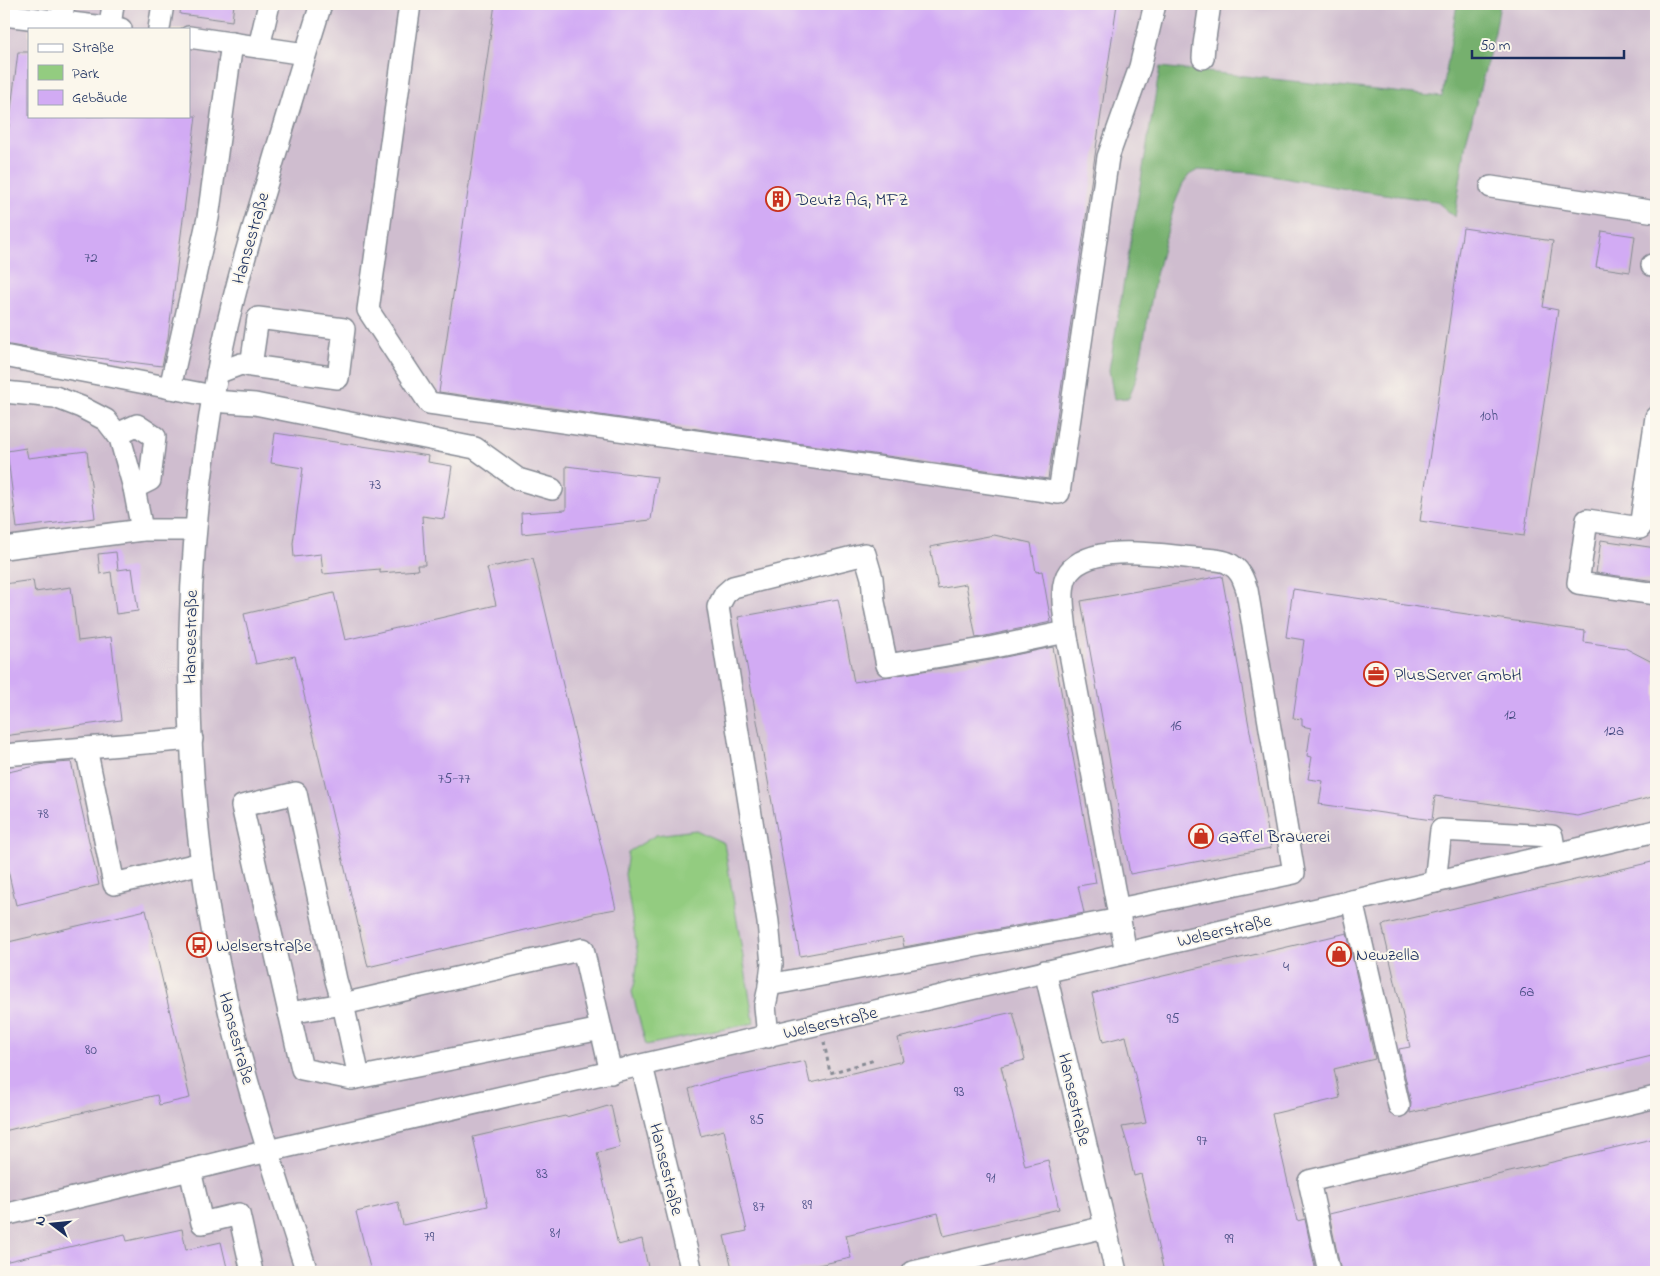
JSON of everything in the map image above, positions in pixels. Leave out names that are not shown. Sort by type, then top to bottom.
[{"type":"street","points":[[4,15],[62,12],[116,28],[113,4]]},
{"type":"street","points":[[159,28],[162,4]]},
{"type":"street","points":[[258,47],[269,4]]},
{"type":"street","name":"Hansestraße","points":[[308,1272],[268,1151],[218,964],[202,863],[193,771],[189,679],[191,591],[195,530],[202,462],[217,373],[236,283],[320,4]]},
{"type":"street","points":[[410,4],[368,310],[429,403],[1058,493],[1108,157],[1140,66],[1155,4]]},
{"type":"street","points":[[1203,58],[1210,4]]},
{"type":"street","points":[[190,37],[305,54]]},
{"type":"street","points":[[170,388],[208,218],[232,43]]},
{"type":"street","points":[[1491,187],[1656,212]]},
{"type":"street","points":[[217,373],[241,364],[251,366],[338,378],[344,329],[258,318],[251,366]]},
{"type":"street","points":[[4,356],[475,448],[518,479],[552,489]]},
{"type":"street","points":[[4,392],[55,397],[81,407],[106,420],[120,438],[134,488],[142,530]]},
{"type":"street","points":[[1656,417],[1640,528],[1588,520],[1578,583],[1656,594]]},
{"type":"street","points":[[116,434],[137,425],[155,436],[150,480],[134,488]]},
{"type":"street","points":[[4,548],[142,530],[195,530]]},
{"type":"street","points":[[769,985],[1120,914],[1294,873],[1247,590],[1242,574],[1227,562],[1134,552],[1095,556],[1079,562],[1068,574],[1063,590],[1066,632],[1120,914],[1126,953]]},
{"type":"street","points":[[768,1036],[764,1006],[772,964],[768,922],[718,607],[724,594],[733,587],[864,554],[872,578],[874,602],[887,665],[989,648],[1066,632]]},
{"type":"street","points":[[4,755],[192,739]]},
{"type":"street","points":[[86,748],[114,884],[202,863]]},
{"type":"street","points":[[359,1077],[296,793],[242,806],[302,1069],[352,1078],[359,1077],[601,1029]]},
{"type":"street","points":[[1435,882],[1441,830],[1552,836],[1555,854]]},
{"type":"street","name":"Welserstraße","points":[[4,1214],[268,1151],[1656,831]]},
{"type":"street","points":[[1352,901],[1399,1106]]},
{"type":"street","points":[[289,1013],[343,1004],[582,949],[611,1073]]},
{"type":"street","name":"Hansestraße","points":[[1045,971],[1116,1272]]},
{"type":"street","name":"Hansestraße","points":[[642,1066],[692,1272]]},
{"type":"street","points":[[1329,1272],[1309,1181],[1656,1097]]},
{"type":"street","points":[[190,1170],[202,1223],[239,1214],[252,1272]]},
{"type":"street","points":[[913,1272],[1105,1227]]},
{"type":"path","points":[[820,1024],[830,1073],[875,1060]]},
{"type":"shaded area","points":[[4,4],[1656,4],[1656,1272],[4,1272]]},
{"type":"green space","points":[[1457,4],[1500,4],[1495,32],[1466,142],[1455,217],[1436,201],[1347,189],[1254,173],[1198,170],[1189,175],[1182,186],[1174,206],[1156,275],[1137,376],[1129,398],[1114,399],[1109,370],[1160,67],[1442,97]]},
{"type":"green space","points":[[696,830],[724,843],[754,1023],[646,1045],[632,992],[638,956],[625,874],[628,852],[656,835]]},
{"type":"building","points":[[181,4],[234,4],[232,21],[180,14]]},
{"type":"building","name":"Deutz AG, MFZ","points":[[495,4],[1117,4],[1048,479],[439,392]]},
{"type":"building","points":[[18,52],[28,52],[28,118],[190,118],[190,116],[196,116],[168,338],[162,366],[57,353],[4,344],[4,166]]},
{"type":"building","points":[[1463,228],[1553,241],[1543,307],[1558,310],[1524,536],[1420,521]]},
{"type":"building","points":[[1602,231],[1635,236],[1630,272],[1596,267]]},
{"type":"building","points":[[275,433],[429,456],[428,462],[452,466],[444,519],[422,516],[425,565],[417,565],[418,570],[380,573],[380,569],[323,574],[321,554],[294,557],[293,543],[303,468],[271,463]]},
{"type":"building","points":[[26,448],[28,458],[87,451],[95,518],[17,528],[7,451]]},
{"type":"building","points":[[566,466],[657,477],[651,520],[522,534],[521,513],[566,510]]},
{"type":"building","points":[[994,535],[1031,543],[1036,572],[1042,571],[1051,622],[976,638],[966,584],[938,589],[930,547]]},
{"type":"building","points":[[1601,540],[1656,548],[1656,581],[1596,573]]},
{"type":"building","points":[[116,552],[118,570],[132,568],[138,611],[116,614],[111,572],[100,574],[98,554]]},
{"type":"building","points":[[533,558],[616,909],[368,967],[295,656],[256,664],[244,614],[334,593],[345,640],[496,605],[487,568]]},
{"type":"building","points":[[1222,576],[1271,848],[1130,874],[1081,601]]},
{"type":"building","points":[[33,580],[35,592],[71,587],[78,641],[111,637],[121,720],[4,736],[4,584]]},
{"type":"building","points":[[1293,589],[1585,631],[1584,642],[1625,648],[1656,664],[1656,796],[1578,816],[1435,796],[1432,820],[1319,804],[1323,781],[1308,779],[1312,757],[1307,756],[1311,728],[1302,726],[1302,719],[1293,718],[1304,640],[1286,637]]},
{"type":"building","points":[[838,599],[854,682],[991,660],[1053,647],[1096,883],[1078,886],[1084,913],[904,947],[902,937],[800,956],[738,617]]},
{"type":"building","points":[[71,762],[99,885],[16,905],[4,853],[4,773],[44,764]]},
{"type":"building","points":[[1656,861],[1656,1055],[1410,1113],[1411,1103],[1399,1049],[1410,1047],[1382,925]]},
{"type":"building","points":[[146,910],[190,1098],[159,1105],[157,1095],[4,1131],[4,943]]},
{"type":"building","points":[[1347,933],[1375,1059],[1334,1069],[1340,1098],[1272,1114],[1297,1221],[1305,1219],[1316,1272],[1164,1272],[1141,1174],[1134,1176],[1129,1149],[1122,1127],[1146,1123],[1126,1036],[1103,1042],[1092,994]]},
{"type":"building","points":[[1013,1012],[1025,1060],[1001,1066],[1025,1166],[1048,1160],[1059,1209],[944,1236],[938,1213],[846,1235],[851,1258],[786,1272],[733,1272],[724,1236],[747,1231],[724,1130],[701,1136],[689,1089],[714,1081],[805,1061],[810,1083],[903,1061],[898,1038]]},
{"type":"building","points":[[611,1105],[620,1147],[597,1153],[618,1245],[642,1239],[649,1272],[371,1272],[356,1212],[398,1202],[403,1225],[488,1206],[473,1137],[588,1112]]},
{"type":"building","points":[[1656,1138],[1656,1272],[1341,1272],[1329,1214]]},
{"type":"building","points":[[182,1229],[186,1250],[221,1242],[228,1272],[4,1272],[4,1262],[125,1234],[127,1241]]},
{"type":"place","name":"Deutz AG, MFZ","points":[[778,199]]},
{"type":"place","name":"PlusServer GmbH","points":[[1376,674]]},
{"type":"place","name":"Gaffel Brauerei","points":[[1201,836]]},
{"type":"place","name":"Welserstraße","points":[[199,945]]},
{"type":"place","name":"Newzella","points":[[1339,954]]}]
